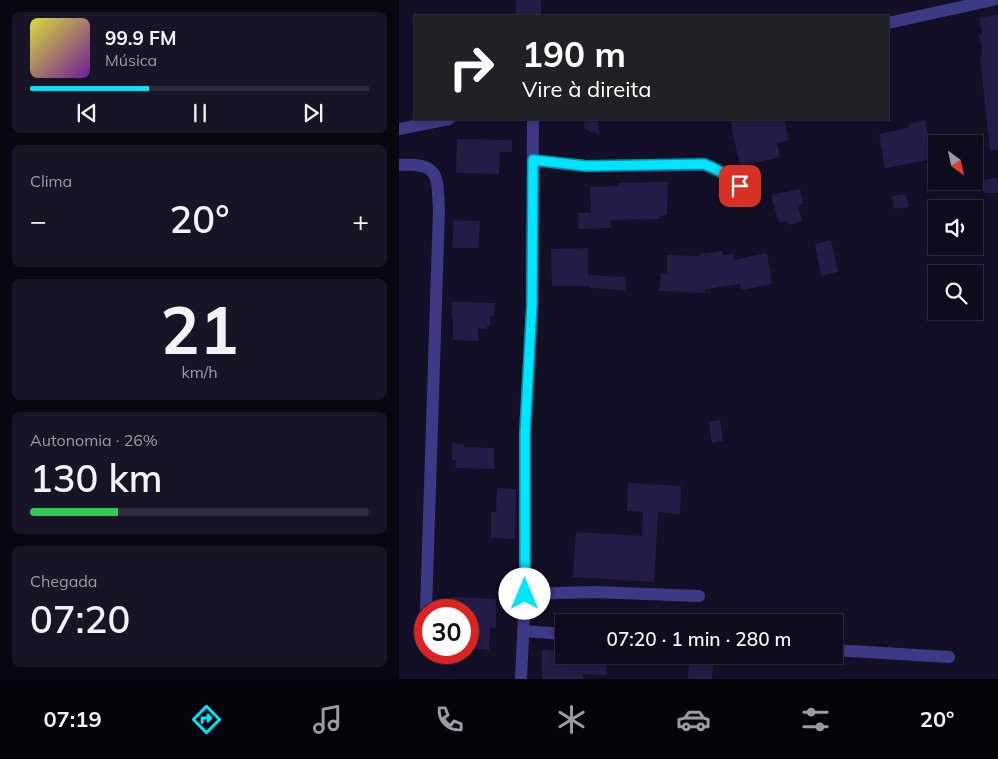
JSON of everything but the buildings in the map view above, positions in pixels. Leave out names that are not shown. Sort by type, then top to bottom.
[{"type":"street","points":[[889,23],[993,0]]},
{"type":"street","points":[[399,117],[413,126]]},
{"type":"street","points":[[399,129],[444,120]]},
{"type":"street","points":[[521,679],[525,594],[525,433],[532,304],[533,120]]},
{"type":"street","points":[[533,160],[586,166],[704,164],[727,174],[753,198]]},
{"type":"street","points":[[399,165],[426,166],[435,174],[437,181],[438,229],[426,599]]},
{"type":"street","points":[[525,594],[594,592],[699,596]]},
{"type":"street","points":[[523,631],[555,633]]},
{"type":"street","points":[[843,651],[949,657]]},
{"type":"route","points":[[525,594],[525,433],[532,304],[533,160],[586,166],[704,164],[727,174],[740,186]]}]
